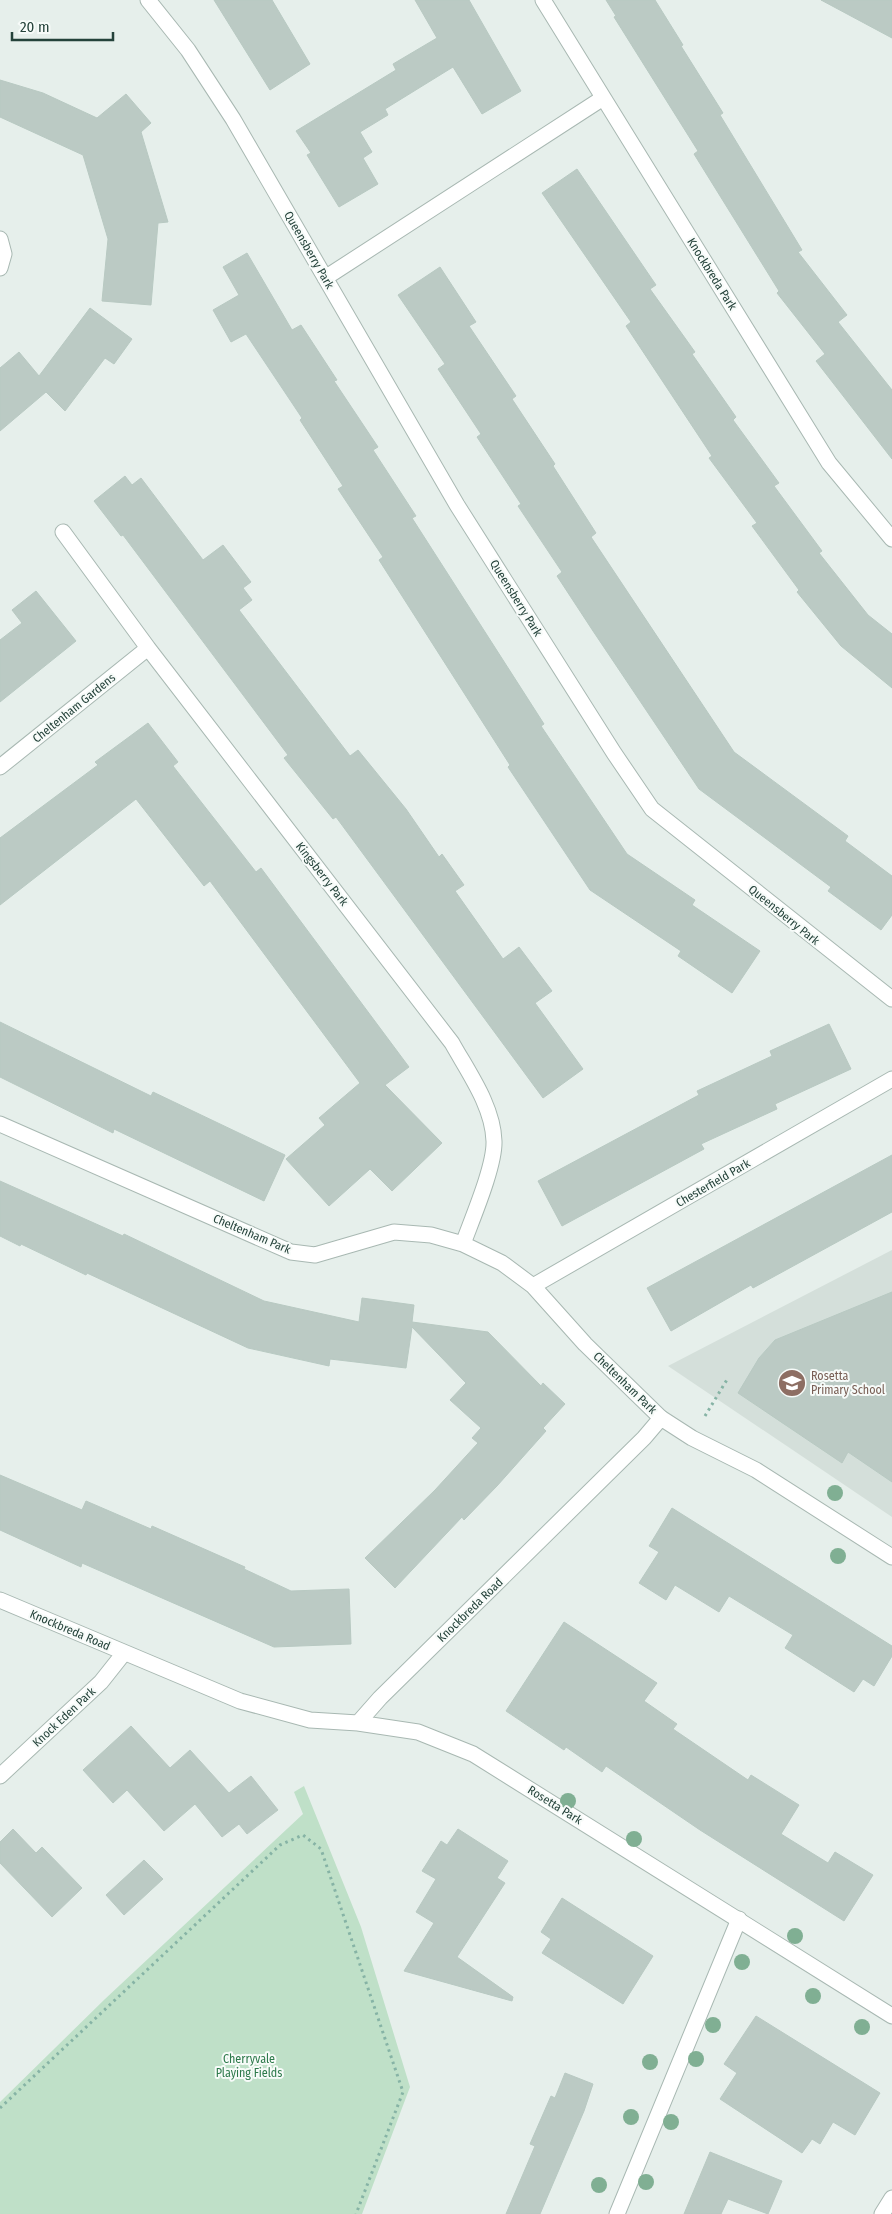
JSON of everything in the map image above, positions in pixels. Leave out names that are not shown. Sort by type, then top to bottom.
[{"type":"street","name":"Queensberry Park","points":[[148,0],[188,50],[233,119],[457,506],[614,753],[652,809],[892,999]]},
{"type":"street","name":"Knockbreda Park","points":[[543,0],[829,463],[892,539]]},
{"type":"street","points":[[325,278],[603,98]]},
{"type":"street","points":[[0,239],[4,254],[0,268]]},
{"type":"street","name":"Kingsberry Park","points":[[63,532],[148,648],[452,1043],[478,1090],[491,1122],[494,1142],[488,1172],[463,1244]]},
{"type":"street","name":"Cheltenham Gardens","points":[[0,767],[148,648]]},
{"type":"street","name":"Chesterfield Park","points":[[533,1286],[876,1090],[892,1079]]},
{"type":"street","name":"Cheltenham Park","points":[[0,1124],[291,1252],[315,1255],[394,1232],[431,1235],[463,1244],[502,1263],[533,1286],[585,1344],[661,1418]]},
{"type":"street","points":[[661,1418],[692,1438],[756,1470],[892,1557]]},
{"type":"street","name":"Knockbreda Road","points":[[0,1600],[240,1701],[310,1720],[358,1723],[380,1698],[637,1445],[661,1418]]},
{"type":"street","name":"Knock Eden Park","points":[[0,1776],[101,1682],[124,1653]]},
{"type":"street","name":"Rosetta Park","points":[[358,1723],[418,1732],[473,1754],[892,2016]]},
{"type":"street","points":[[617,2214],[738,1919]]},
{"type":"street","points":[[882,2214],[892,2198]]},
{"type":"path","points":[[692,1438],[728,1378]]},
{"type":"path","points":[[0,2108],[280,1845],[303,1835],[322,1849],[403,2092],[356,2214]]},
{"type":"shaded area","name":"Rosetta Primary School","points":[[892,1250],[892,1517],[668,1366]]},
{"type":"green space","name":"Cherryvale Playing Fields","points":[[304,1786],[361,1927],[410,2087],[362,2214],[0,2214],[0,2102],[105,1999],[303,1814],[294,1792]]},
{"type":"building","points":[[214,0],[272,0],[310,64],[270,90]]},
{"type":"building","points":[[415,0],[469,0],[521,91],[482,114],[453,67],[385,109],[388,115],[360,132],[372,152],[363,158],[378,184],[339,207],[307,155],[311,153],[296,131],[396,70],[393,64],[437,38]]},
{"type":"building","points":[[606,0],[655,0],[723,113],[720,115],[802,250],[798,252],[847,315],[838,322],[892,390],[892,459],[816,361],[825,354],[777,293],[779,291],[694,154],[698,151],[614,17],[616,16]]},
{"type":"building","points":[[821,0],[892,0],[892,38]]},
{"type":"building","points":[[0,80],[43,93],[97,118],[126,94],[151,123],[141,132],[168,222],[158,223],[151,305],[102,301],[108,239],[83,155],[0,117]]},
{"type":"building","points":[[577,169],[656,285],[650,289],[695,352],[692,354],[736,417],[733,420],[779,483],[774,486],[822,551],[819,553],[868,615],[892,634],[892,688],[841,646],[797,592],[799,590],[752,526],[757,523],[709,458],[712,456],[626,326],[631,322],[542,193]]},
{"type":"building","points":[[247,253],[292,330],[301,325],[337,380],[334,381],[378,447],[373,450],[416,516],[412,518],[544,724],[541,726],[627,854],[695,900],[692,905],[760,951],[732,993],[678,956],[681,951],[590,890],[508,767],[510,765],[379,560],[383,557],[338,489],[343,486],[300,420],[302,418],[246,334],[231,342],[213,310],[239,295],[223,267]]},
{"type":"building","points":[[440,267],[476,322],[469,326],[516,396],[512,399],[555,464],[553,466],[596,533],[591,537],[734,752],[848,836],[845,841],[892,876],[892,915],[881,930],[828,891],[831,887],[699,789],[593,631],[557,576],[562,572],[518,506],[521,504],[477,437],[481,434],[438,369],[445,364],[398,295]]},
{"type":"building","points":[[90,308],[132,339],[114,364],[105,358],[65,411],[46,392],[0,431],[0,368],[19,352],[39,376]]},
{"type":"building","points":[[125,476],[132,485],[141,478],[203,560],[223,545],[251,582],[243,588],[252,600],[239,610],[350,756],[358,750],[406,809],[439,857],[442,854],[464,885],[455,891],[503,959],[519,947],[552,991],[535,1003],[583,1069],[543,1098],[336,817],[333,819],[284,758],[288,755],[123,535],[121,536],[94,501]]},
{"type":"building","points":[[36,591],[76,641],[0,702],[0,640],[22,623],[12,610]]},
{"type":"building","points":[[148,723],[178,762],[173,766],[256,872],[261,868],[409,1067],[385,1085],[442,1143],[392,1191],[370,1169],[329,1206],[286,1159],[325,1125],[319,1118],[360,1083],[210,881],[204,886],[136,799],[0,905],[0,838],[98,765],[95,762]]},
{"type":"building","points":[[0,1022],[151,1096],[153,1092],[285,1155],[264,1201],[114,1129],[113,1133],[0,1077]]},
{"type":"building","points":[[829,1024],[851,1069],[775,1104],[777,1109],[701,1144],[704,1149],[562,1226],[538,1181],[699,1095],[697,1091],[772,1056],[770,1051]]},
{"type":"building","points":[[892,1155],[892,1212],[753,1288],[751,1285],[671,1331],[647,1288]]},
{"type":"building","points":[[0,1181],[123,1236],[124,1234],[264,1301],[359,1322],[362,1298],[414,1305],[412,1322],[488,1332],[541,1386],[543,1383],[565,1404],[543,1428],[546,1431],[497,1486],[464,1520],[462,1517],[395,1588],[365,1558],[435,1490],[478,1443],[472,1438],[481,1428],[450,1400],[466,1383],[412,1327],[406,1368],[330,1359],[329,1366],[248,1348],[87,1273],[86,1275],[0,1236]]},
{"type":"building","points":[[892,1292],[892,1482],[848,1452],[842,1463],[738,1393],[759,1358],[775,1340]]},
{"type":"building","points":[[0,1475],[82,1510],[86,1501],[151,1529],[152,1526],[245,1567],[244,1569],[291,1591],[349,1589],[351,1644],[274,1647],[82,1563],[81,1567],[0,1530]]},
{"type":"building","points":[[672,1508],[892,1646],[892,1656],[874,1686],[863,1679],[854,1692],[785,1648],[793,1635],[729,1596],[719,1612],[675,1585],[666,1600],[639,1583],[659,1552],[649,1546]]},
{"type":"building","points":[[564,1622],[657,1683],[644,1701],[677,1724],[673,1729],[748,1780],[751,1775],[799,1805],[781,1834],[828,1863],[835,1852],[873,1875],[844,1921],[700,1830],[606,1766],[602,1772],[566,1747],[564,1750],[506,1711]]},
{"type":"building","points":[[131,1726],[170,1768],[190,1750],[229,1793],[251,1776],[278,1810],[247,1834],[239,1824],[222,1837],[195,1804],[164,1831],[127,1790],[113,1803],[83,1770]]},
{"type":"building","points":[[13,1829],[36,1853],[42,1847],[82,1888],[52,1917],[0,1863],[0,1842]]},
{"type":"building","points":[[458,1829],[508,1861],[497,1878],[505,1883],[457,1957],[513,1997],[512,2001],[404,1971],[434,1923],[416,1912],[436,1879],[422,1871],[441,1841],[447,1845]]},
{"type":"building","points":[[144,1860],[163,1879],[124,1915],[106,1895]]},
{"type":"building","points":[[562,1898],[653,1956],[623,2004],[542,1953],[551,1939],[541,1932]]},
{"type":"building","points":[[756,2016],[880,2093],[855,2135],[833,2122],[820,2144],[812,2139],[802,2153],[720,2099],[737,2073],[724,2064]]},
{"type":"building","points":[[565,2073],[593,2084],[584,2111],[540,2214],[506,2214],[535,2146],[530,2144],[551,2096],[555,2098]]},
{"type":"building","points":[[710,2152],[782,2181],[768,2214],[728,2199],[721,2214],[684,2214]]},
{"type":"place","name":"Rosetta Primary School","points":[[792,1383]]}]
